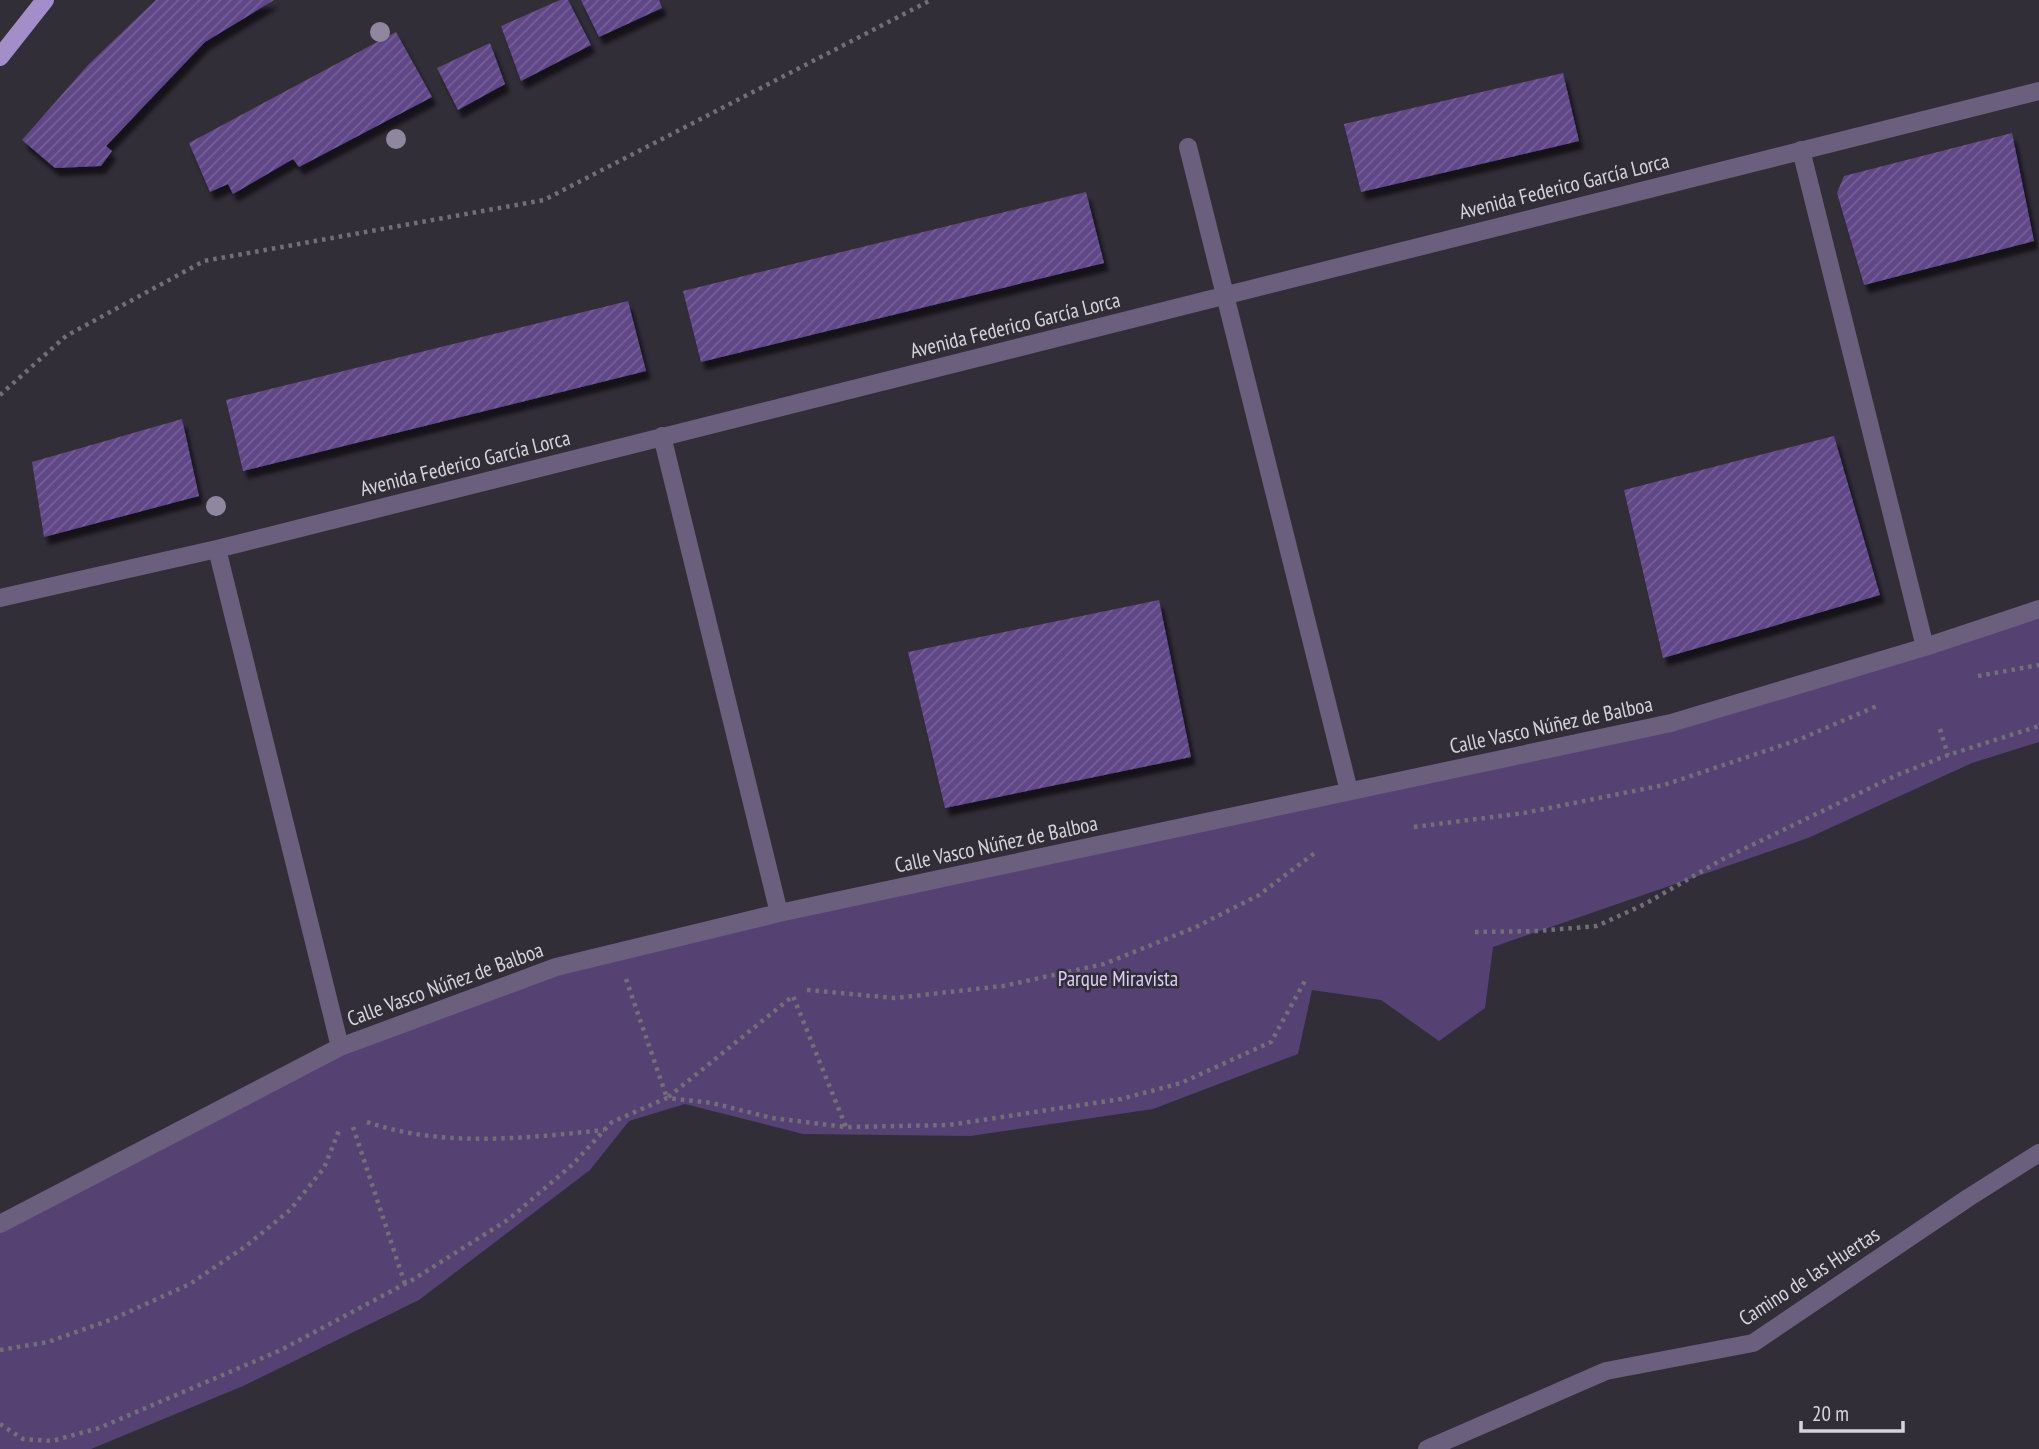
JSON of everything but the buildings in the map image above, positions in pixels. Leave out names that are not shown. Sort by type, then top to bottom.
[{"type":"main road","points":[[0,57],[45,0]]},
{"type":"street","name":"Avenida Federico García Lorca","points":[[0,598],[217,549],[2039,91]]},
{"type":"street","points":[[1188,147],[1349,792]]},
{"type":"street","points":[[1801,150],[1925,648]]},
{"type":"street","points":[[662,436],[779,913]]},
{"type":"street","points":[[217,549],[340,1047]]},
{"type":"street","name":"Calle Vasco Núñez de Balboa","points":[[0,1224],[340,1047],[556,967],[779,913],[1671,723],[1925,648],[2039,609]]},
{"type":"street","name":"Camino de las Huertas","points":[[1427,1449],[1606,1371],[1753,1343],[2039,1153]]},
{"type":"path","points":[[0,395],[66,336],[204,261],[544,200],[931,0]]},
{"type":"path","points":[[1978,676],[2039,665]]},
{"type":"path","points":[[1414,827],[1524,813],[1664,785],[1798,740],[1877,706]]},
{"type":"path","points":[[1475,932],[1538,932],[1597,926],[1645,904],[1723,859],[1897,775],[1948,755],[2039,726]]},
{"type":"path","points":[[1940,729],[1948,755]]},
{"type":"path","points":[[807,990],[895,998],[1003,986],[1104,964],[1196,927],[1259,895],[1316,852]]},
{"type":"path","points":[[626,979],[667,1098]]},
{"type":"path","points":[[667,1098],[712,1103],[772,1118],[846,1127],[949,1125],[1121,1099],[1181,1083],[1271,1042],[1306,979]]},
{"type":"path","points":[[0,1424],[23,1439],[52,1441],[99,1428],[281,1350],[405,1284],[509,1219],[573,1164],[612,1122],[667,1098],[793,996],[846,1127]]},
{"type":"path","points":[[367,1122],[392,1131],[440,1137],[530,1137],[604,1130]]},
{"type":"path","points":[[353,1127],[405,1284]]},
{"type":"path","points":[[0,1350],[48,1342],[113,1319],[190,1283],[246,1246],[290,1210],[324,1168],[340,1128]]},
{"type":"green space","name":"Parque Miravista","points":[[2039,609],[2039,742],[1972,763],[1808,838],[1493,947],[1485,1008],[1439,1041],[1381,1000],[1312,990],[1298,1054],[1153,1109],[970,1136],[803,1134],[685,1104],[629,1121],[590,1170],[419,1300],[243,1386],[91,1449],[0,1449],[0,1224],[340,1047],[556,967],[1671,723]]}]
